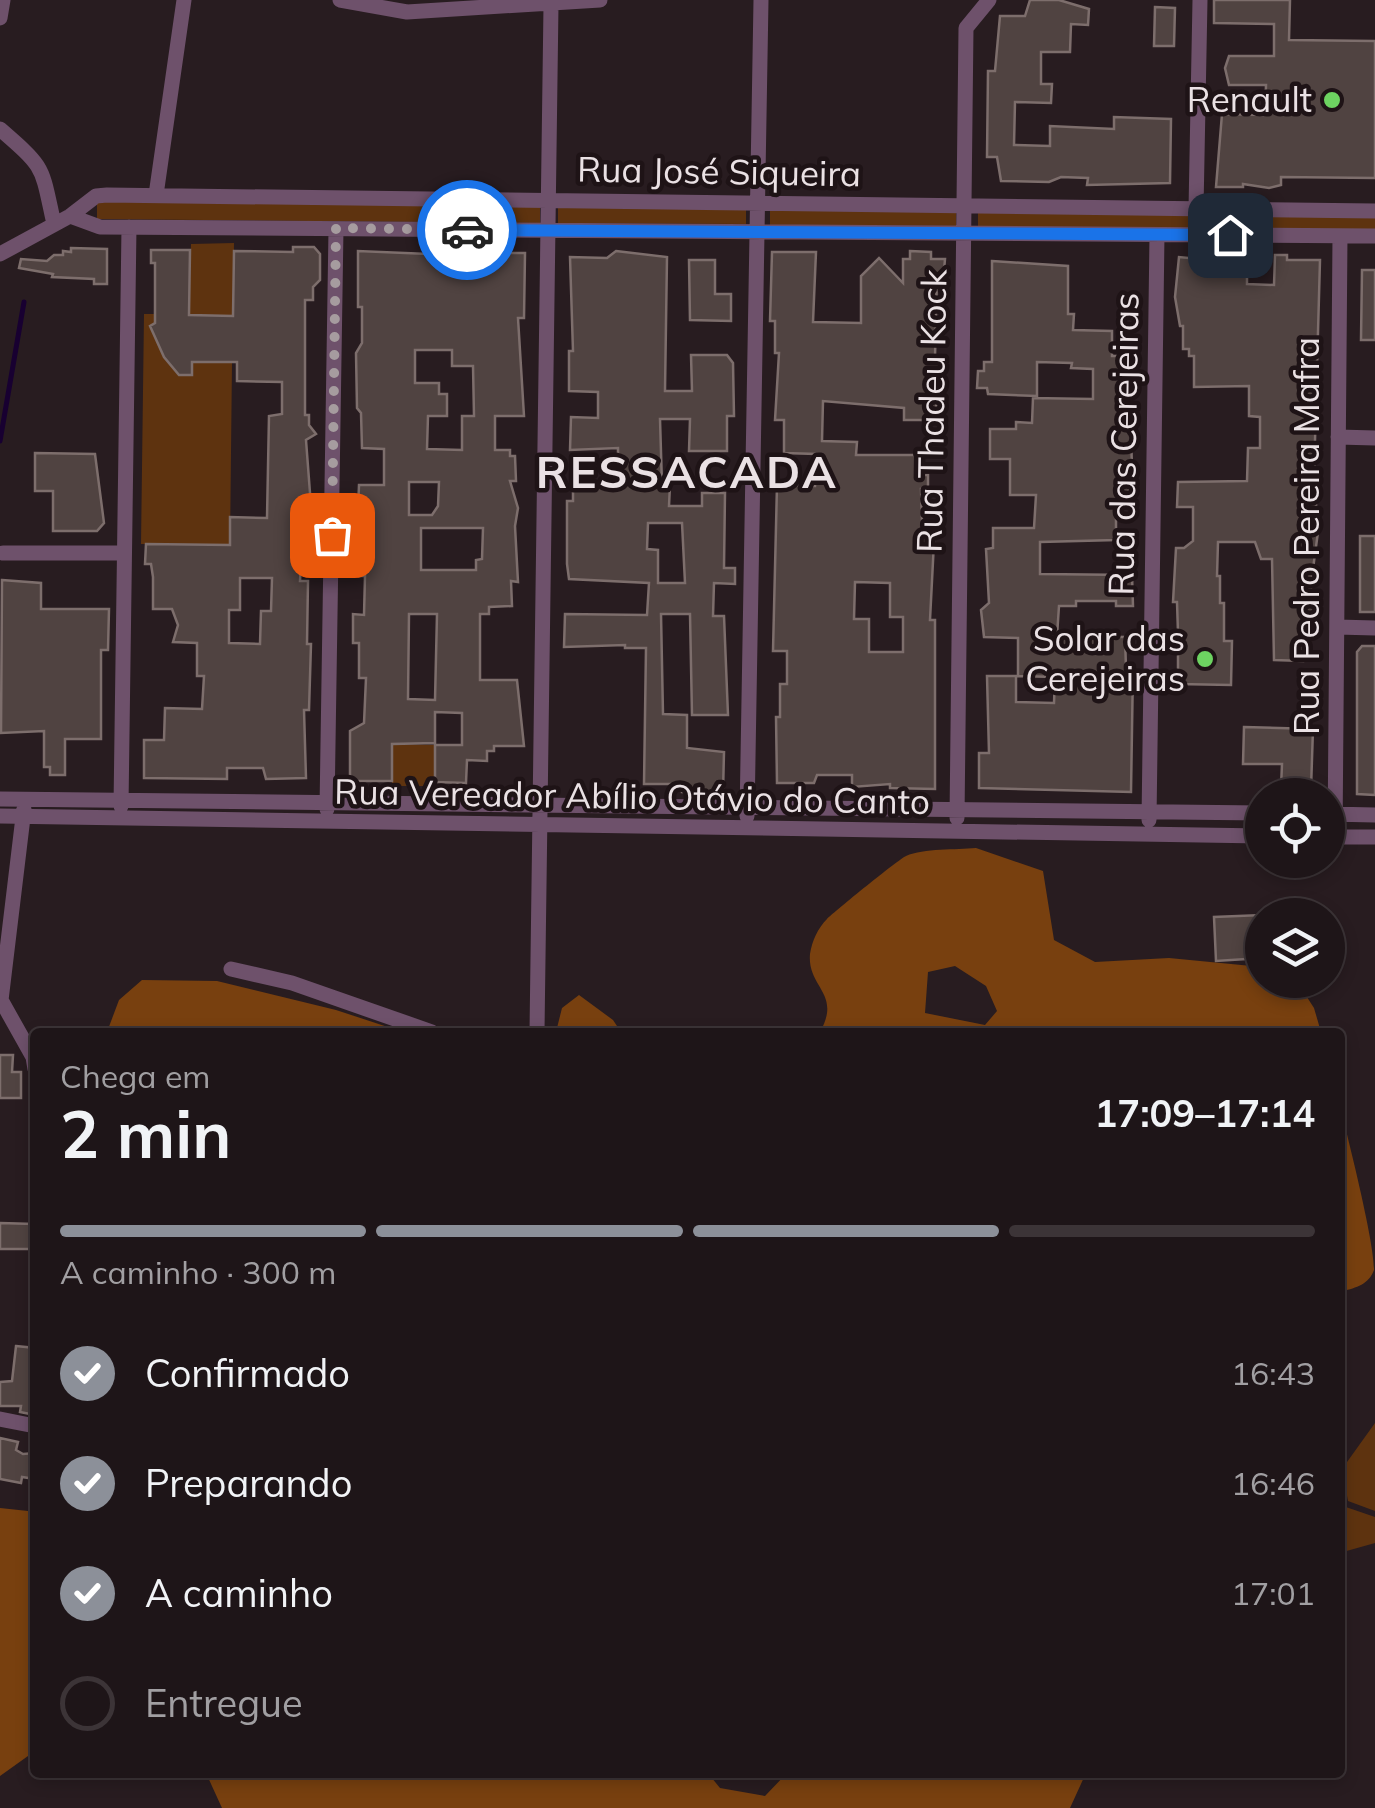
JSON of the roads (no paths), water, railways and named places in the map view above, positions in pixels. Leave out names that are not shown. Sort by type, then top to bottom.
[{"type":"street","points":[[0,18],[3,0]]},
{"type":"street","points":[[156,195],[184,0]]},
{"type":"street","points":[[340,0],[377,10],[407,12],[600,0]]},
{"type":"street","points":[[747,829],[762,0]]},
{"type":"street","name":"Rua Thadeu Kock","points":[[957,832],[966,28],[989,0]]},
{"type":"street","points":[[1196,208],[1200,0]]},
{"type":"street","points":[[537,1028],[551,5]]},
{"type":"street","points":[[0,129],[42,168],[54,224]]},
{"type":"street","name":"Rua José Siqueira","points":[[0,254],[70,216],[96,196],[1375,211]]},
{"type":"street","name":"Rua José Siqueira","points":[[70,216],[100,227],[1375,236]]},
{"type":"street","points":[[120,820],[129,227]]},
{"type":"street","points":[[327,823],[336,228]]},
{"type":"street","name":"Rua das Cerejeiras","points":[[1149,834],[1156,234]]},
{"type":"street","name":"Rua Pedro Pereira Mafra","points":[[1332,778],[1340,236]]},
{"type":"street","points":[[1338,437],[1375,438]]},
{"type":"street","points":[[4,554],[124,554]]},
{"type":"street","points":[[1336,627],[1375,628]]},
{"type":"street","name":"Rua Vereador Abílio Otávio do Canto","points":[[0,799],[24,807],[120,820],[1245,836]]},
{"type":"street","name":"Rua Vereador Abílio Otávio do Canto","points":[[0,816],[24,807],[121,800],[1245,814]]},
{"type":"street","points":[[24,807],[1,1000],[30,1054]]},
{"type":"street","points":[[1345,814],[1375,815]]},
{"type":"street","points":[[1345,837],[1375,837]]},
{"type":"street","points":[[231,969],[292,982],[421,1028]]},
{"type":"street","points":[[0,1418],[30,1425]]},
{"type":"waterway","points":[[0,441],[24,302]]},
{"type":"place","name":"Renault","points":[[1332,100]]},
{"type":"place","name":"Solar das Cerejeiras","points":[[1205,659]]},
{"type":"district","name":"RESSACADA","points":[[687,472]]}]
